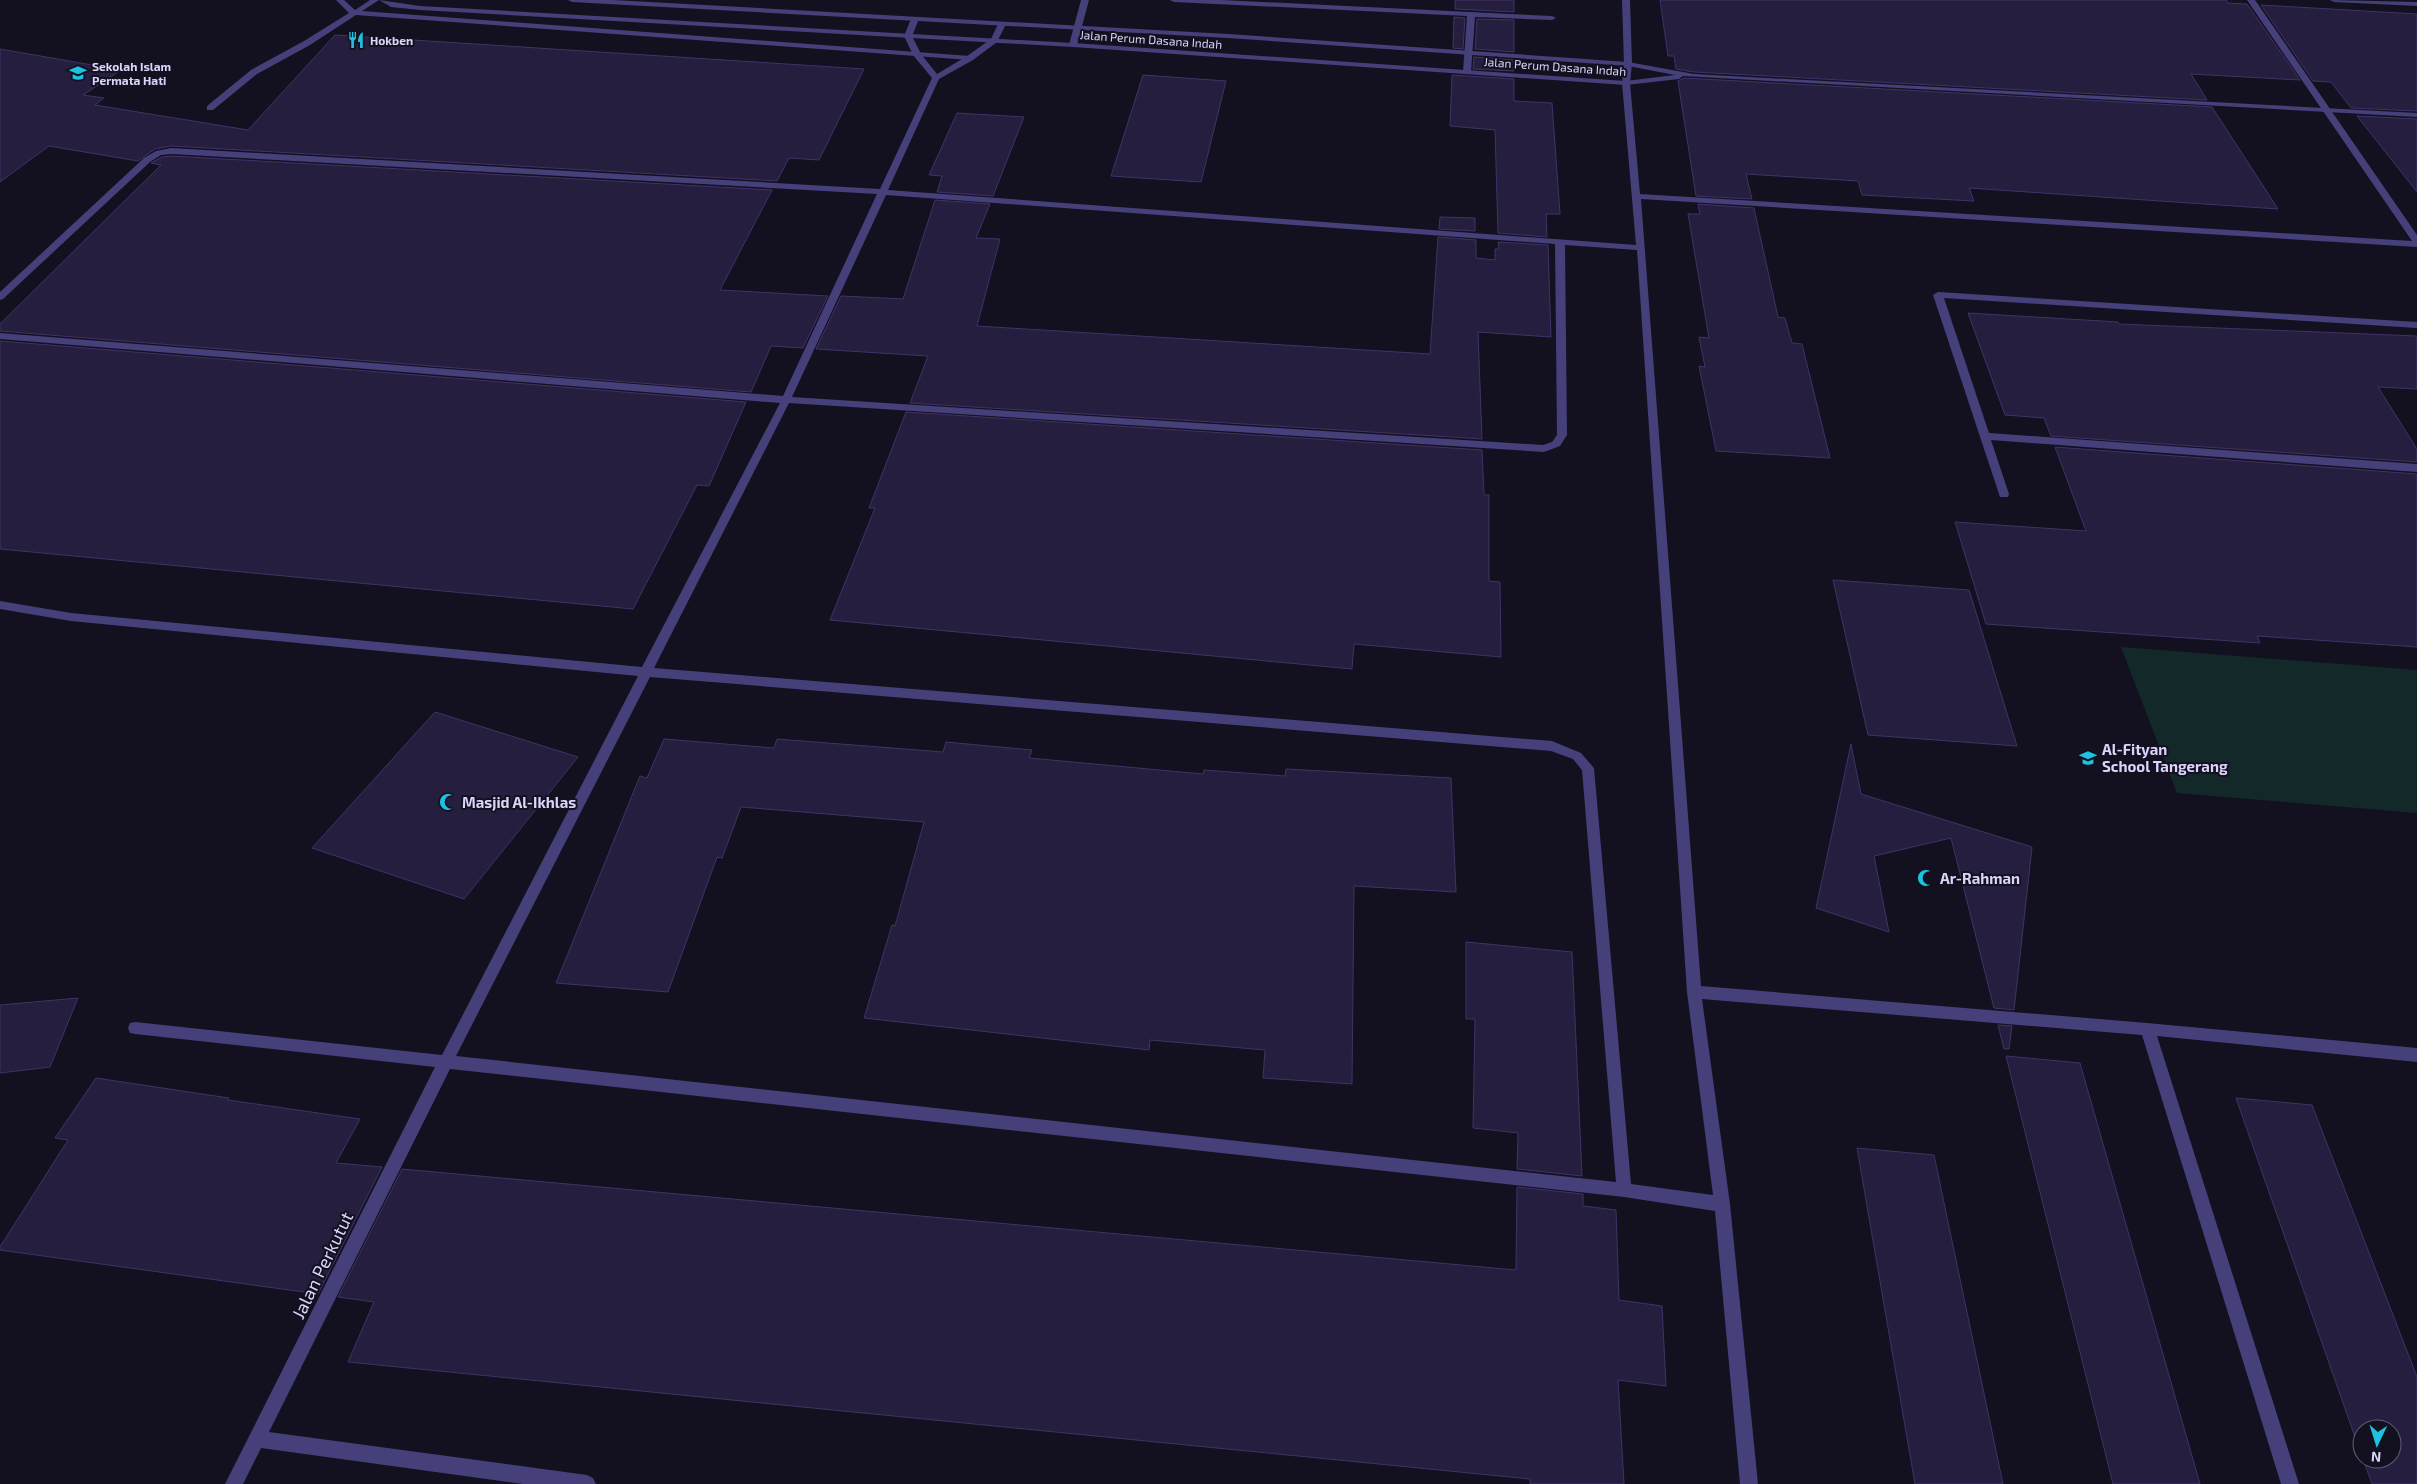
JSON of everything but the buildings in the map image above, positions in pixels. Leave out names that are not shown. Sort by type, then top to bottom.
[{"type":"street","points":[[340,0],[354,13],[970,58]]},
{"type":"street","points":[[210,108],[254,72],[307,43],[375,0]]},
{"type":"street","name":"Jalan Perum Dasana Indah","points":[[383,0],[394,5],[420,8],[994,40],[1626,83],[1694,76]]},
{"type":"street","name":"Jalan Perum Dasana Indah","points":[[572,0],[1078,28],[1468,53],[1628,64],[1694,76]]},
{"type":"street","points":[[1073,45],[1085,0]]},
{"type":"street","points":[[1174,0],[1552,18]]},
{"type":"street","points":[[1626,0],[1628,64],[1626,83],[1641,248],[1694,992],[1722,1204],[1749,1484]]},
{"type":"street","points":[[2251,0],[2417,243]]},
{"type":"street","points":[[2334,0],[2417,4]]},
{"type":"street","points":[[1467,72],[1471,15]]},
{"type":"street","points":[[915,19],[908,36],[918,55],[936,78],[970,58],[994,40],[1002,24]]},
{"type":"street","points":[[1694,76],[2417,115]]},
{"type":"street","name":"Jalan Perkutut","points":[[234,1484],[445,1063],[786,400],[936,78]]},
{"type":"street","points":[[0,297],[147,160],[159,153],[171,151],[884,192],[1641,248]]},
{"type":"street","points":[[1636,196],[2417,243]]},
{"type":"street","points":[[0,336],[786,400],[1544,449],[1556,444],[1562,435],[1560,242]]},
{"type":"street","points":[[2004,494],[1938,295],[2417,325]]},
{"type":"street","points":[[1986,436],[2417,468]]},
{"type":"street","points":[[0,605],[71,617],[645,672],[1552,746],[1577,756],[1588,768],[1624,1190]]},
{"type":"street","points":[[1694,992],[2147,1029],[2417,1055]]},
{"type":"street","points":[[135,1028],[1624,1190],[1722,1204]]},
{"type":"street","points":[[2147,1029],[2290,1484]]},
{"type":"street","points":[[257,1439],[587,1484]]},
{"type":"green space","points":[[2121,647],[2417,670],[2417,813],[2177,793]]},
{"type":"place","name":"Hokben","points":[[356,40]]},
{"type":"place","name":"Sekolah Islam Permata Hati","points":[[78,73]]},
{"type":"place","name":"Al-Fityan School Tangerang","points":[[2088,758]]},
{"type":"place","name":"Masjid Al-Ikhlas","points":[[448,802]]},
{"type":"place","name":"Ar-Rahman","points":[[1926,878]]}]
